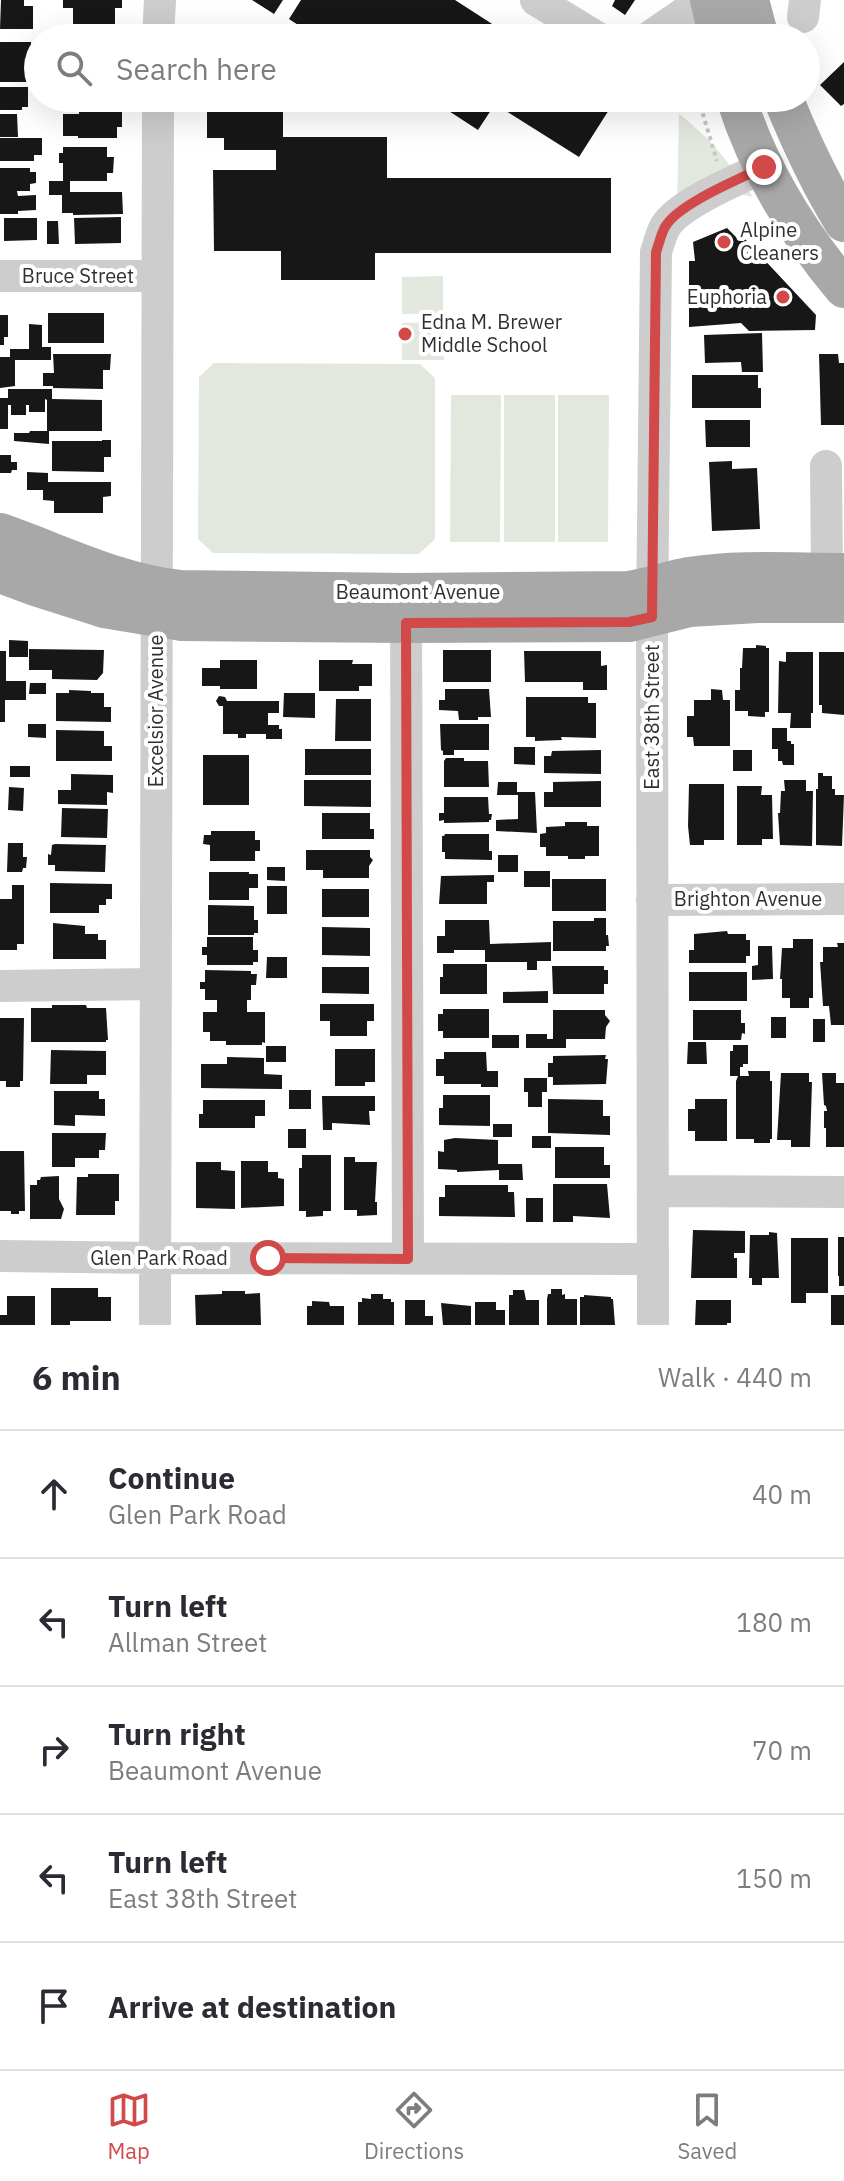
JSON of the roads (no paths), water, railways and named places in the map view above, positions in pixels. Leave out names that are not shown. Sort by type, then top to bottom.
[{"type":"main road","points":[[710,0],[716,24]]},
{"type":"main road","points":[[749,0],[755,24]]},
{"type":"main road","points":[[741,112],[764,167],[795,223],[844,288]]},
{"type":"main road","points":[[788,112],[795,129],[839,204]]},
{"type":"main road","name":"Beaumont Avenue","points":[[0,533],[126,579],[156,603]]},
{"type":"main road","name":"Beaumont Avenue","points":[[0,573],[104,608],[156,603],[180,590],[406,608],[628,591],[652,602],[687,577],[723,574],[838,583]]},
{"type":"street","points":[[159,24],[160,0]]},
{"type":"street","points":[[536,0],[575,24]]},
{"type":"street","points":[[668,24],[703,0]]},
{"type":"street","name":"Excelsior Avenue","points":[[155,1325],[158,112]]},
{"type":"street","name":"East 38th Street","points":[[653,1325],[652,602],[656,252],[665,226],[678,212],[764,167]]},
{"type":"street","name":"Bruce Street","points":[[0,276],[156,276]]},
{"type":"street","points":[[826,466],[838,583]]},
{"type":"street","points":[[406,608],[408,1259]]},
{"type":"street","name":"Brighton Avenue","points":[[652,900],[844,899]]},
{"type":"street","points":[[0,986],[156,984]]},
{"type":"street","points":[[653,1191],[844,1192]]},
{"type":"street","name":"Glen Park Road","points":[[0,1256],[653,1259]]},
{"type":"place","name":"Alpine Cleaners","points":[[724,242]]},
{"type":"place","name":"Euphoria","points":[[783,297]]},
{"type":"place","name":"Edna M. Brewer Middle School","points":[[405,334]]}]
